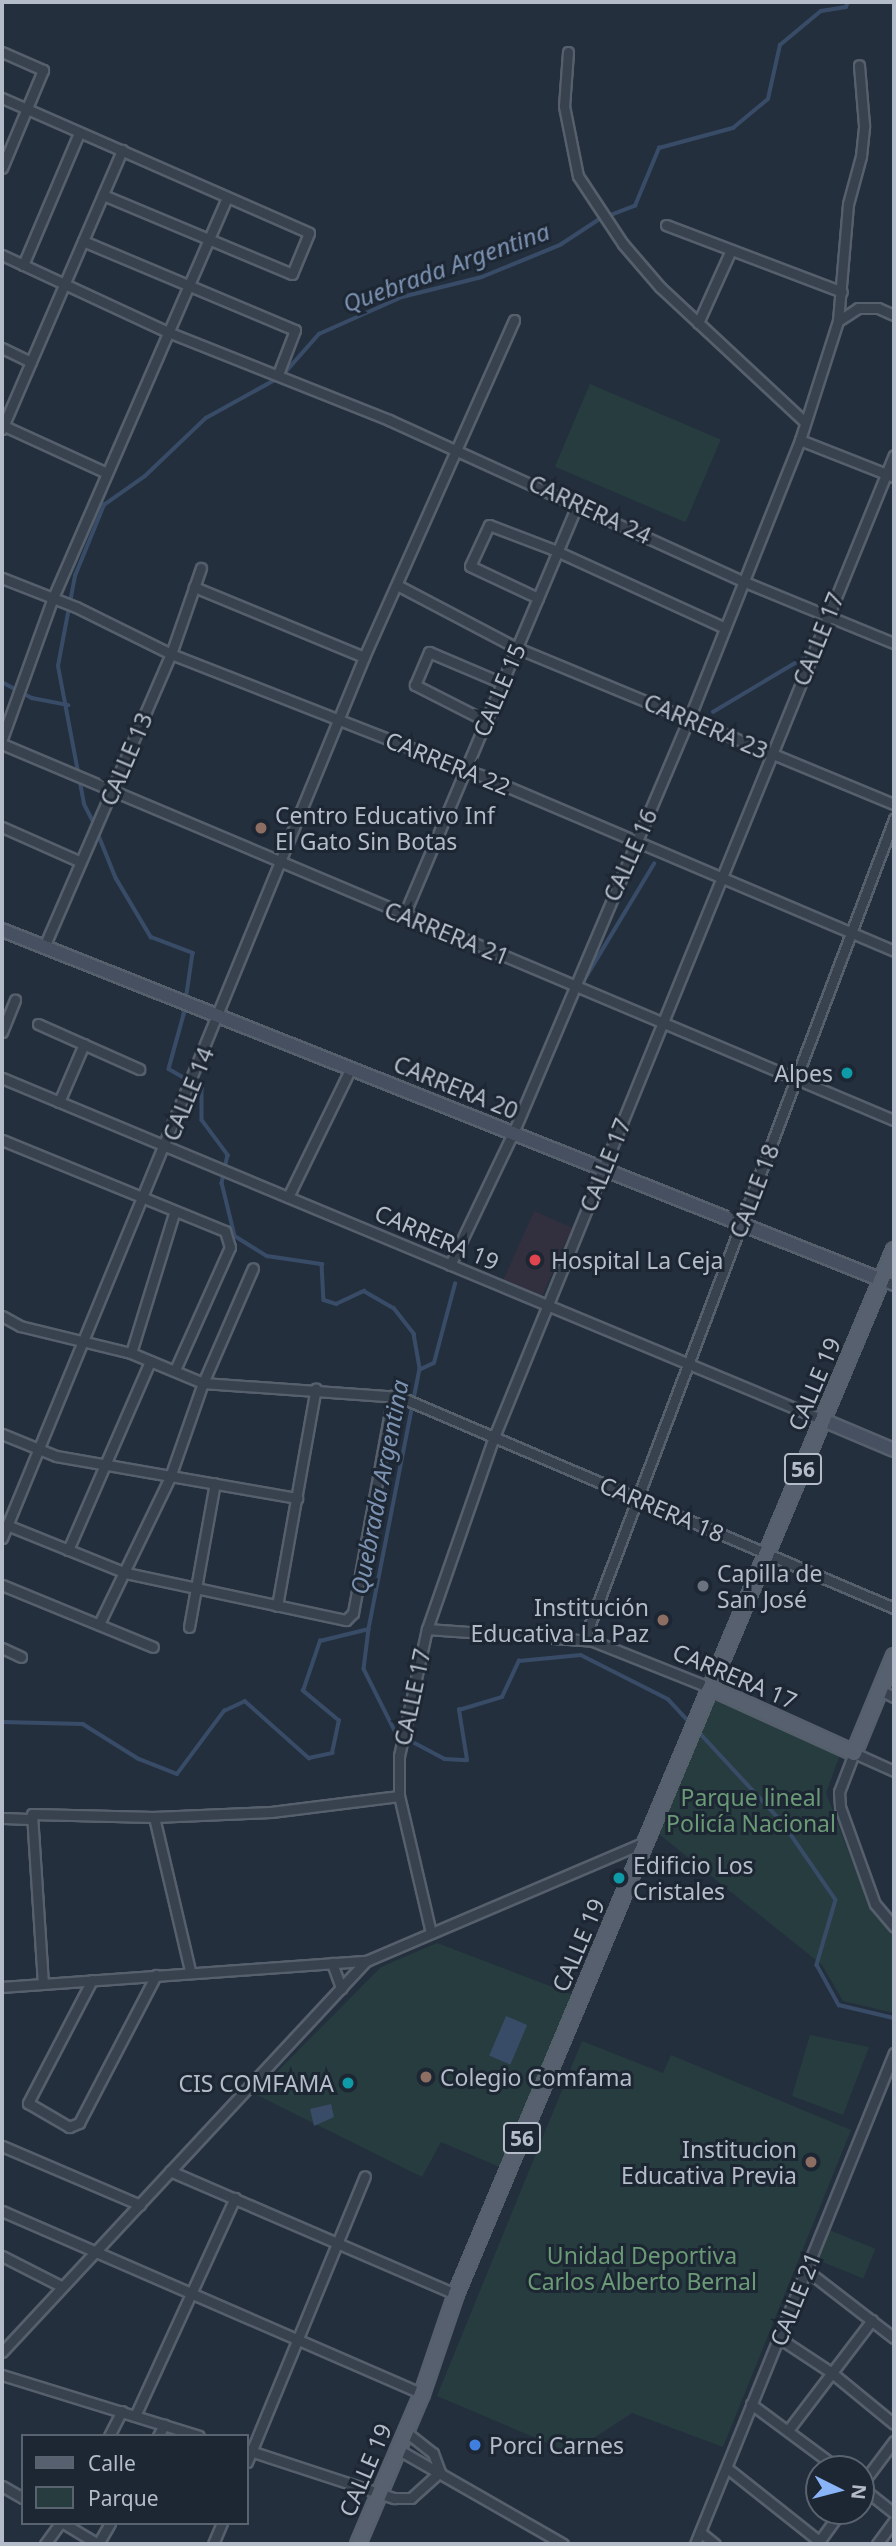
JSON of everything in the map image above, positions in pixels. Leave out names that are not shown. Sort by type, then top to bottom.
[{"type":"main road","name":"CARRERA 20","points":[[2,930],[180,998],[888,1283]]},
{"type":"main road","name":"CALLE 19","points":[[358,2544],[422,2394],[456,2294],[693,1726],[823,1420],[888,1283],[894,1250]]},
{"type":"main road","name":"CARRERA 19","points":[[823,1420],[894,1450]]},
{"type":"main road","points":[[854,1753],[894,1656]]},
{"type":"main road","name":"CARRERA 17","points":[[711,1688],[854,1753]]},
{"type":"street","points":[[2,52],[43,70],[5,151],[2,168]]},
{"type":"street","points":[[568,52],[564,106],[578,176],[609,224],[660,287],[805,422]]},
{"type":"street","name":"CALLE 16","points":[[450,1265],[513,1133],[689,719],[800,440],[838,321],[848,204],[861,156],[864,125],[859,65]]},
{"type":"street","points":[[2,98],[309,233],[292,274],[208,242],[103,195]]},
{"type":"street","points":[[23,265],[79,132]]},
{"type":"street","points":[[107,473],[2,426],[122,150]]},
{"type":"street","points":[[2,741],[52,600],[228,198]]},
{"type":"street","points":[[666,225],[842,292]]},
{"type":"street","points":[[83,241],[295,330],[282,375]]},
{"type":"street","points":[[698,323],[731,250]]},
{"type":"street","name":"CARRERA 24","points":[[2,255],[168,332],[282,375],[456,449],[745,582],[894,643]]},
{"type":"street","points":[[838,321],[858,308],[878,308],[894,315]]},
{"type":"street","name":"CALLE 14","points":[[2,1538],[220,1015],[338,718],[514,320]]},
{"type":"street","points":[[2,348],[31,362]]},
{"type":"street","points":[[800,440],[890,475]]},
{"type":"street","name":"CALLE 17","points":[[431,1933],[399,1796],[399,1756],[404,1719],[427,1629],[494,1437],[827,616],[890,475],[894,456]]},
{"type":"street","name":"CALLE 15","points":[[404,915],[578,503]]},
{"type":"street","points":[[538,598],[475,569],[469,560],[489,525],[557,552],[725,628]]},
{"type":"street","name":"CALLE 13","points":[[44,947],[171,654],[201,568]]},
{"type":"street","name":"CARRERA 22","points":[[2,578],[72,606],[171,654],[466,769],[894,951]]},
{"type":"street","name":"CARRERA 23","points":[[397,585],[517,648],[894,804]]},
{"type":"street","points":[[194,587],[364,657]]},
{"type":"street","points":[[486,721],[415,685],[429,652],[502,683]]},
{"type":"street","name":"CARRERA 21","points":[[2,741],[70,771],[84,780],[279,864],[894,1120]]},
{"type":"street","name":"CALLE 18","points":[[584,1640],[894,819]]},
{"type":"street","points":[[2,827],[80,862]]},
{"type":"street","points":[[2,1032],[15,1000]]},
{"type":"street","points":[[38,1024],[139,1069]]},
{"type":"street","points":[[60,1102],[84,1044]]},
{"type":"street","points":[[288,1197],[351,1068]]},
{"type":"street","name":"CARRERA 19","points":[[2,1078],[164,1150],[219,1168],[823,1420]]},
{"type":"street","points":[[2,1140],[174,1213],[225,1231],[230,1247],[175,1370]]},
{"type":"street","points":[[131,1353],[174,1213]]},
{"type":"street","points":[[99,1624],[126,1573],[170,1477],[204,1382],[253,1268]]},
{"type":"street","name":"CARRERA 18","points":[[2,1316],[20,1326],[85,1339],[131,1353],[204,1382],[316,1388],[397,1397],[894,1608]]},
{"type":"street","points":[[68,1550],[150,1360]]},
{"type":"street","points":[[277,1606],[316,1388]]},
{"type":"street","points":[[7,1525],[126,1573],[336,1619],[351,1616],[397,1397]]},
{"type":"street","points":[[2,1434],[37,1452],[297,1497]]},
{"type":"street","points":[[189,1627],[215,1483]]},
{"type":"street","points":[[2,1584],[153,1647]]},
{"type":"street","name":"CARRERA 17","points":[[427,1629],[584,1640],[711,1688]]},
{"type":"street","points":[[2,1648],[21,1657]]},
{"type":"street","points":[[880,1690],[894,1697]]},
{"type":"street","points":[[854,1753],[839,1792],[840,1807],[875,1904],[894,1927]]},
{"type":"street","name":"CARRERA 17","points":[[854,1753],[894,1771]]},
{"type":"street","points":[[2,1818],[30,1819],[36,1813],[154,1818],[291,1811],[399,1796]]},
{"type":"street","points":[[154,1818],[190,1971]]},
{"type":"street","points":[[30,1819],[43,1984]]},
{"type":"street","points":[[3,1991],[43,1984],[190,1971],[366,1961],[645,1842]]},
{"type":"street","points":[[2,2352],[366,1961]]},
{"type":"street","points":[[332,1963],[341,1989]]},
{"type":"street","points":[[92,1980],[27,2103],[69,2127],[79,2123],[156,1975]]},
{"type":"street","name":"CALLE 21","points":[[695,2544],[894,2053]]},
{"type":"street","points":[[2,2146],[140,2204]]},
{"type":"street","points":[[170,2171],[456,2294]]},
{"type":"street","points":[[365,2176],[249,2451],[379,2494],[411,2498],[440,2472]]},
{"type":"street","points":[[135,2416],[235,2199]]},
{"type":"street","points":[[2,2211],[422,2394]]},
{"type":"street","points":[[2,2256],[61,2286]]},
{"type":"street","points":[[806,2270],[894,2338]]},
{"type":"street","points":[[789,2429],[872,2320]]},
{"type":"street","points":[[779,2338],[832,2373],[894,2424]]},
{"type":"street","points":[[2,2375],[193,2434]]},
{"type":"street","points":[[751,2404],[822,2455]]},
{"type":"street","points":[[110,2434],[122,2412]]},
{"type":"street","points":[[159,2434],[164,2425]]},
{"type":"street","points":[[406,2431],[433,2453],[440,2472]]},
{"type":"street","points":[[875,2467],[894,2441]]},
{"type":"street","points":[[398,2450],[563,2544]]},
{"type":"street","points":[[727,2468],[818,2543],[831,2525]]},
{"type":"street","points":[[2,2486],[21,2497]]},
{"type":"street","points":[[875,2497],[894,2512]]},
{"type":"street","points":[[877,2544],[894,2521]]},
{"type":"street","points":[[45,2544],[60,2525]]},
{"type":"street","points":[[65,2525],[98,2544],[109,2525]]},
{"type":"street","points":[[214,2544],[221,2525]]},
{"type":"street","points":[[700,2532],[715,2544]]},
{"type":"shaded area","name":"Hospital La Ceja","points":[[534,1211],[572,1228],[542,1297],[503,1280]]},
{"type":"green space","points":[[590,384],[721,439],[686,522],[555,467]]},
{"type":"green space","name":"Parque lineal Policía Nacional","points":[[715,1693],[841,1752],[826,1793],[867,1900],[894,1932],[894,2013],[843,2001],[822,1965],[659,1834]]},
{"type":"green space","points":[[437,1943],[576,1996],[502,2168],[441,2142],[422,2177],[255,2094],[381,1967]]},
{"type":"green space","points":[[810,2035],[869,2047],[843,2115],[792,2096]]},
{"type":"green space","name":"Unidad Deportiva Carlos Alberto Bernal","points":[[582,2041],[663,2073],[671,2055],[851,2130],[723,2447],[632,2413],[571,2453],[437,2396]]},
{"type":"green space","points":[[829,2230],[875,2249],[863,2278],[817,2260]]},
{"type":"water","points":[[506,2016],[527,2025],[510,2065],[489,2056]]},
{"type":"water","points":[[331,2104],[334,2117],[314,2126],[310,2109]]},
{"type":"waterway","name":"Quebrada Argentina","points":[[94,824],[84,804],[58,666],[75,576],[104,505],[145,476],[206,418],[282,376],[319,334],[402,297],[482,277],[560,245],[598,220],[635,206],[659,148],[733,128],[768,99],[780,45],[821,11],[846,7],[848,2]]},
{"type":"waterway","points":[[713,712],[802,659]]},
{"type":"waterway","points":[[2,682],[32,698],[68,705]]},
{"type":"waterway","name":"Quebrada Argentina","points":[[97,831],[116,878],[151,937],[193,953],[184,1015],[169,1069],[202,1088],[202,1120],[228,1155],[222,1183],[235,1236],[267,1256],[322,1264],[324,1300],[336,1304],[364,1291],[394,1308],[414,1334],[420,1369],[369,1629]]},
{"type":"waterway","points":[[583,982],[654,864]]},
{"type":"waterway","points":[[421,1369],[434,1363],[455,1284]]},
{"type":"waterway","points":[[2,1722],[83,1724],[139,1759],[177,1774],[224,1711],[245,1701],[309,1758],[332,1753],[339,1721],[303,1691],[320,1641],[369,1629],[364,1669],[396,1733],[445,1759],[467,1760],[459,1710],[502,1697],[519,1661],[581,1655],[668,1699],[692,1725]]},
{"type":"waterway","points":[[697,1730],[783,1823],[836,1900],[817,1965],[839,2005],[894,2018]]},
{"type":"place","name":"Centro Educativo Inf El Gato Sin Botas","points":[[261,828]]},
{"type":"place","name":"Alpes","points":[[847,1073]]},
{"type":"place","name":"Hospital La Ceja","points":[[535,1260]]},
{"type":"place","name":"Capilla de San José","points":[[703,1586]]},
{"type":"place","name":"Institución Educativa La Paz","points":[[663,1620]]},
{"type":"place","name":"Edificio Los Cristales","points":[[619,1878]]},
{"type":"place","name":"Colegio Comfama","points":[[426,2077]]},
{"type":"place","name":"CIS COMFAMA","points":[[348,2083]]},
{"type":"place","name":"Institucion Educativa Previa","points":[[811,2162]]},
{"type":"place","name":"Porci Carnes","points":[[475,2445]]}]
